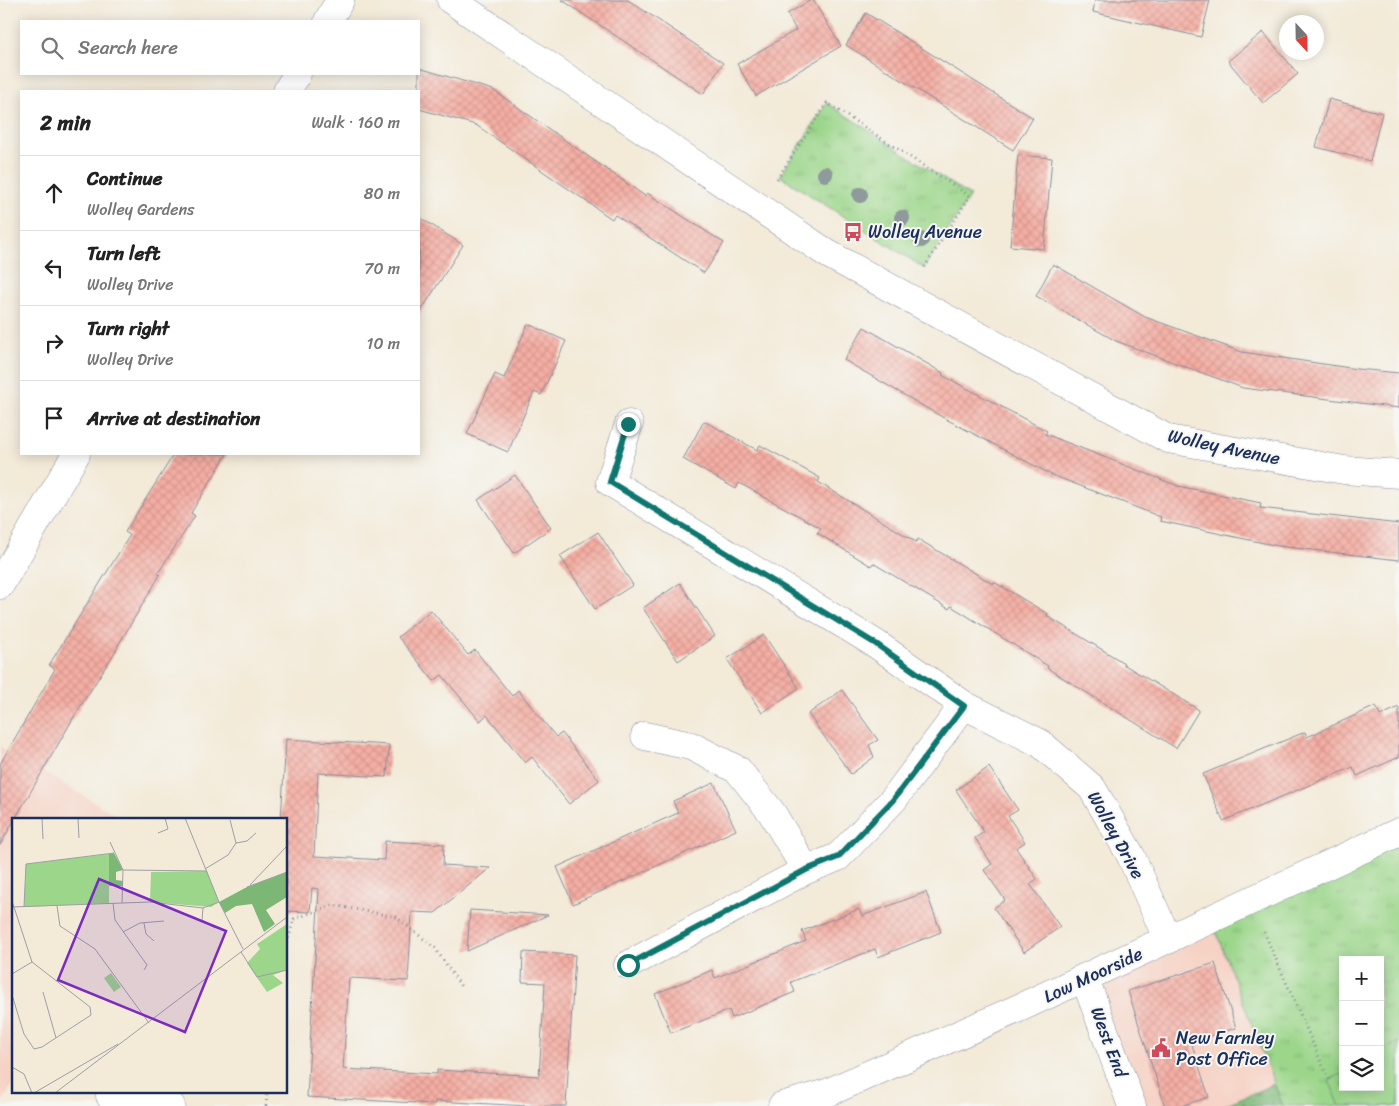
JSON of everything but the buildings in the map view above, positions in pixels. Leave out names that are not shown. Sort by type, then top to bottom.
[{"type":"street","points":[[329,20],[340,0]]},
{"type":"street","name":"Wolley Avenue","points":[[451,0],[828,254],[1168,439],[1344,470],[1399,474]]},
{"type":"street","points":[[288,90],[296,75]]},
{"type":"street","name":"Wolley Drive","points":[[628,424],[610,482],[876,644],[964,706],[1040,743],[1092,788],[1131,856],[1168,940]]},
{"type":"street","points":[[0,585],[75,455]]},
{"type":"street","points":[[628,965],[806,870],[838,857],[893,800],[964,706]]},
{"type":"street","points":[[645,736],[691,746],[738,770],[772,813],[806,870]]},
{"type":"street","name":"Low Moorside","points":[[782,1106],[827,1093],[1085,979],[1399,832]]},
{"type":"street","name":"West End","points":[[1085,979],[1132,1106]]},
{"type":"street","points":[[110,1096],[171,1106]]},
{"type":"path","points":[[760,207],[827,103],[970,196],[906,296]]},
{"type":"path","points":[[1250,901],[1329,1080]]},
{"type":"path","points":[[288,941],[294,919],[334,905],[396,917],[435,948],[462,988]]},
{"type":"shaded area","points":[[0,747],[122,818],[12,818],[12,1085],[0,1106]]},
{"type":"shaded area","points":[[1211,919],[1274,1084],[1222,1106],[1132,1106],[1085,979]]},
{"type":"green space","points":[[827,103],[970,196],[924,268],[780,176]]},
{"type":"green space","points":[[1399,832],[1399,1106],[1283,1106],[1211,919]]},
{"type":"green space","points":[[1399,1042],[1399,1106],[1340,1106],[1329,1080],[1339,1075],[1339,1091],[1384,1091],[1384,1050]]},
{"type":"green space","points":[[1274,1084],[1283,1106],[1222,1106]]},
{"type":"place","name":"Wolley Avenue","points":[[853,232]]},
{"type":"place","name":"New Farnley Post Office","points":[[1161,1048]]},
{"type":"route","points":[[628,424],[610,482],[876,644],[964,706],[893,800],[838,857],[806,870],[628,965]]}]
